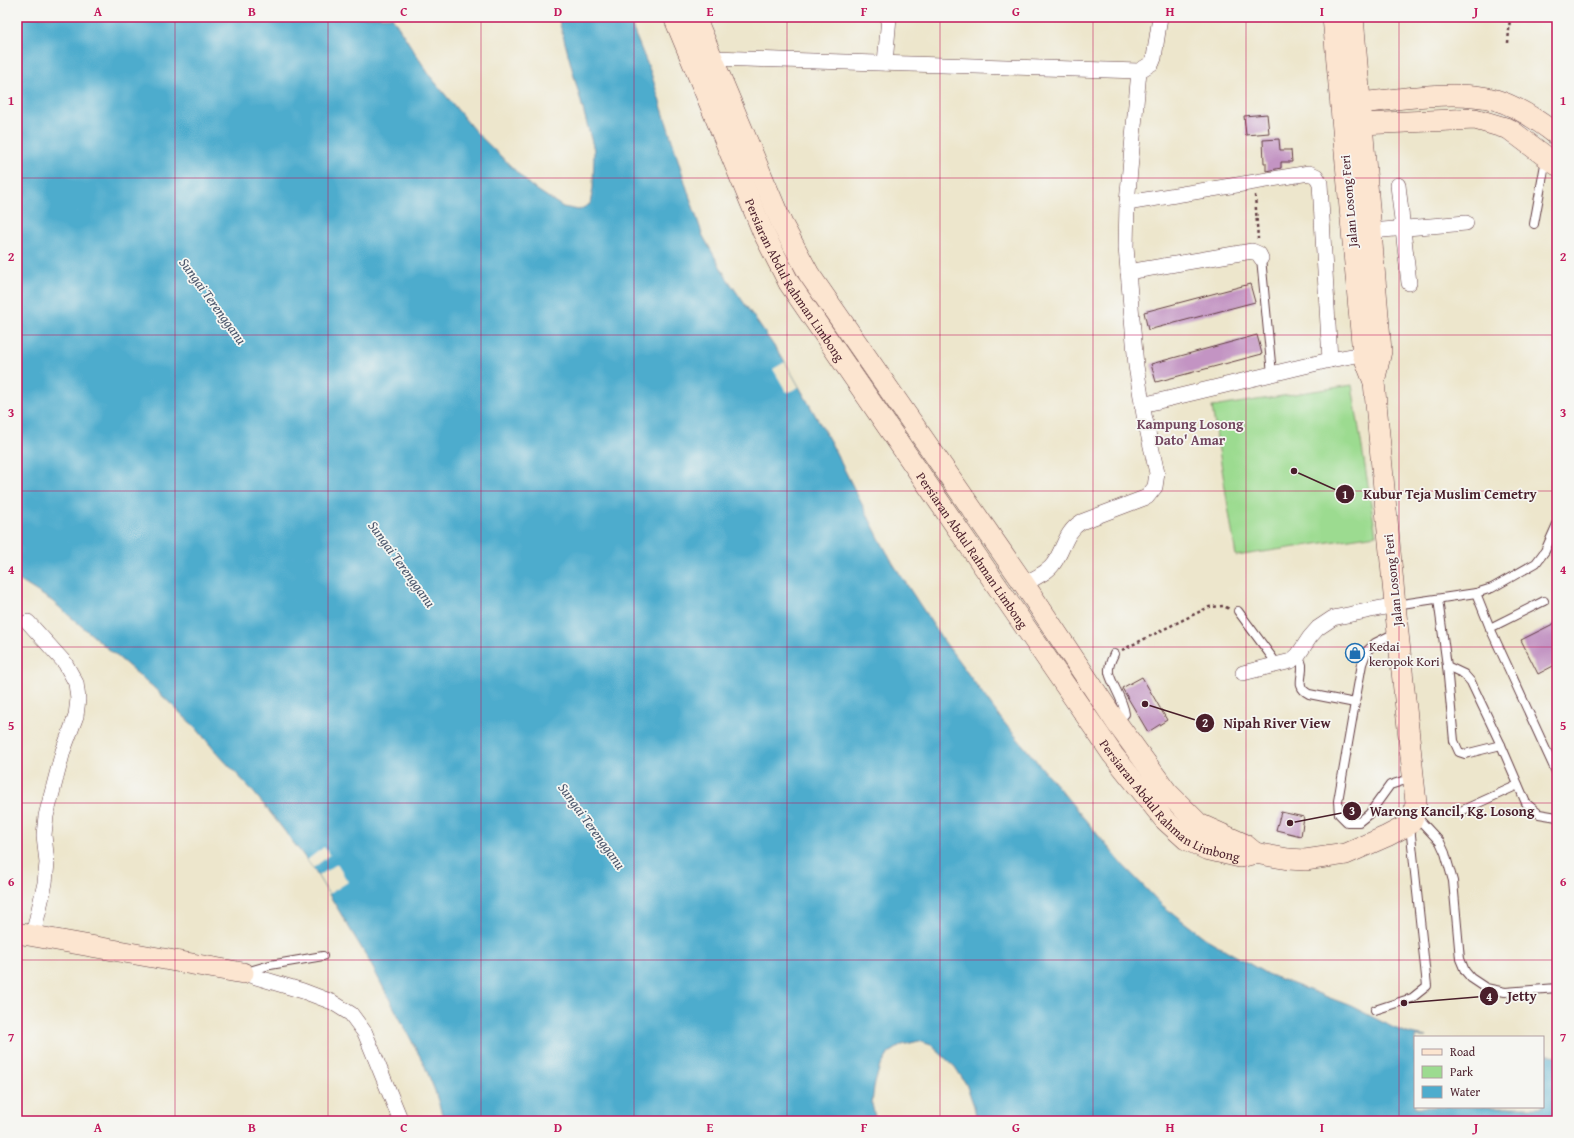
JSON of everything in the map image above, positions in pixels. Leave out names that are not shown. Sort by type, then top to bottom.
[{"type":"street","name":"Persiaran Abdul Rahman Limbong","points":[[674,17],[704,62],[782,224],[809,274],[1024,584],[1116,722],[1167,792],[1199,824],[1244,844],[1255,853]]},
{"type":"street","name":"Persiaran Abdul Rahman Limbong","points":[[695,17],[704,62],[763,232],[789,283],[1113,755],[1164,818],[1186,839],[1206,850],[1240,857],[1255,853]]},
{"type":"street","points":[[885,63],[889,17]]},
{"type":"street","points":[[704,62],[885,63],[1139,71],[1152,63],[1154,58],[1160,17]]},
{"type":"street","name":"Jalan Losong Feri","points":[[1333,17],[1341,112],[1372,353],[1395,606],[1414,778],[1416,803],[1412,819]]},
{"type":"street","name":"Jalan Losong Feri","points":[[1352,17],[1371,231],[1372,353]]},
{"type":"street","points":[[1024,584],[1047,570],[1054,563],[1069,532],[1074,526],[1080,522],[1147,497],[1155,487],[1157,473],[1142,405],[1136,366],[1126,246],[1126,203],[1139,71]]},
{"type":"street","points":[[1341,112],[1360,103],[1445,96],[1477,97],[1496,100],[1515,108],[1544,125],[1557,135]]},
{"type":"street","points":[[1341,112],[1361,124],[1475,119],[1509,129],[1551,162]]},
{"type":"street","points":[[1126,203],[1309,173],[1316,176],[1320,183],[1330,360]]},
{"type":"street","points":[[1398,185],[1408,284]]},
{"type":"street","points":[[1371,231],[1466,224]]},
{"type":"street","points":[[1128,272],[1252,251],[1260,256]]},
{"type":"street","points":[[1142,405],[1330,360],[1372,353]]},
{"type":"street","points":[[1243,672],[1291,661],[1298,655],[1318,628],[1333,618],[1395,606]]},
{"type":"street","points":[[28,622],[65,663],[76,683],[78,699],[76,716],[63,751],[46,816],[44,835],[47,863],[45,883],[25,934],[243,973],[303,991],[332,1002],[351,1014],[364,1033],[401,1121]]},
{"type":"street","points":[[1255,853],[1288,859],[1305,860],[1346,854],[1368,845],[1412,819]]},
{"type":"lane","points":[[1534,224],[1551,162]]},
{"type":"lane","points":[[1260,256],[1272,374]]},
{"type":"lane","points":[[1395,606],[1476,593],[1492,588],[1536,563],[1545,551],[1557,524]]},
{"type":"lane","points":[[1476,593],[1490,628],[1557,774]]},
{"type":"lane","points":[[1438,599],[1447,666],[1454,741],[1459,752],[1465,754],[1501,745]]},
{"type":"lane","points":[[1490,628],[1544,601]]},
{"type":"lane","points":[[1238,611],[1277,664]]},
{"type":"lane","points":[[1398,632],[1375,643],[1367,651],[1362,664],[1338,801],[1339,814],[1347,822],[1359,822],[1369,814],[1390,785],[1414,778]]},
{"type":"lane","points":[[1114,654],[1110,662],[1109,672],[1124,706],[1125,714],[1116,722]]},
{"type":"lane","points":[[1298,655],[1302,663],[1301,687],[1304,691],[1309,694],[1355,703]]},
{"type":"lane","points":[[1447,666],[1464,674],[1471,682],[1501,745],[1526,803],[1539,814],[1557,818]]},
{"type":"lane","points":[[1463,810],[1518,785]]},
{"type":"lane","points":[[1412,819],[1440,842],[1445,853],[1453,881],[1460,959],[1464,971],[1471,978],[1486,988],[1505,992],[1557,988]]},
{"type":"lane","points":[[1375,1010],[1412,998],[1427,986],[1412,819]]},
{"type":"lane","points":[[243,973],[270,965],[323,956]]},
{"type":"path","points":[[1508,43],[1510,17]]},
{"type":"path","points":[[1254,182],[1260,256]]},
{"type":"path","points":[[1114,654],[1209,607],[1223,606],[1238,611]]},
{"type":"green space","points":[[1352,385],[1376,535],[1236,556],[1212,407]]},
{"type":"water","name":"Sungai Terengganu","points":[[17,17],[392,17],[430,76],[474,130],[531,186],[563,207],[579,210],[590,204],[593,188],[594,150],[558,17],[628,17],[651,73],[703,236],[726,277],[785,362],[830,441],[894,565],[941,637],[1002,720],[1123,865],[1163,906],[1205,938],[1267,974],[1351,1006],[1394,1028],[1410,1034],[1421,1036],[1414,1036],[1414,1108],[1544,1108],[1544,1054],[1557,1056],[1557,1121],[977,1121],[974,1106],[966,1084],[955,1067],[931,1045],[919,1041],[902,1045],[889,1053],[879,1069],[874,1087],[872,1104],[876,1121],[444,1121],[435,1091],[424,1064],[367,957],[313,868],[269,811],[197,729],[152,686],[52,601],[17,579]]},
{"type":"pier","points":[[785,362],[799,387],[787,393],[773,369]]},
{"type":"pier","points":[[324,847],[330,855],[313,868],[307,860]]},
{"type":"pier","points":[[337,864],[348,882],[329,894],[318,876]]},
{"type":"building","points":[[1267,114],[1269,133],[1246,135],[1244,116]]},
{"type":"building","points":[[1279,139],[1280,150],[1291,150],[1292,162],[1281,162],[1281,168],[1266,171],[1266,163],[1264,163],[1263,140]]},
{"type":"building","points":[[1250,284],[1255,302],[1148,330],[1144,312]]},
{"type":"building","points":[[1257,335],[1262,354],[1156,382],[1151,364]]},
{"type":"building","points":[[1557,622],[1557,664],[1538,674],[1521,640]]},
{"type":"building","points":[[1142,677],[1167,720],[1148,732],[1122,688]]},
{"type":"building","points":[[1281,812],[1304,817],[1301,836],[1276,830]]},
{"type":"place","name":"Kubur Teja Muslim Cemetry","points":[[1294,471]]},
{"type":"place","name":"Kedai keropok Kori","points":[[1355,653]]},
{"type":"place","name":"Nipah River View","points":[[1145,704]]},
{"type":"place","name":"Warong Kancil, Kg. Losong","points":[[1290,823]]},
{"type":"place","name":"Jetty","points":[[1404,1003]]},
{"type":"district","name":"Kampung Losong Dato' Amar","points":[[1190,432]]}]
